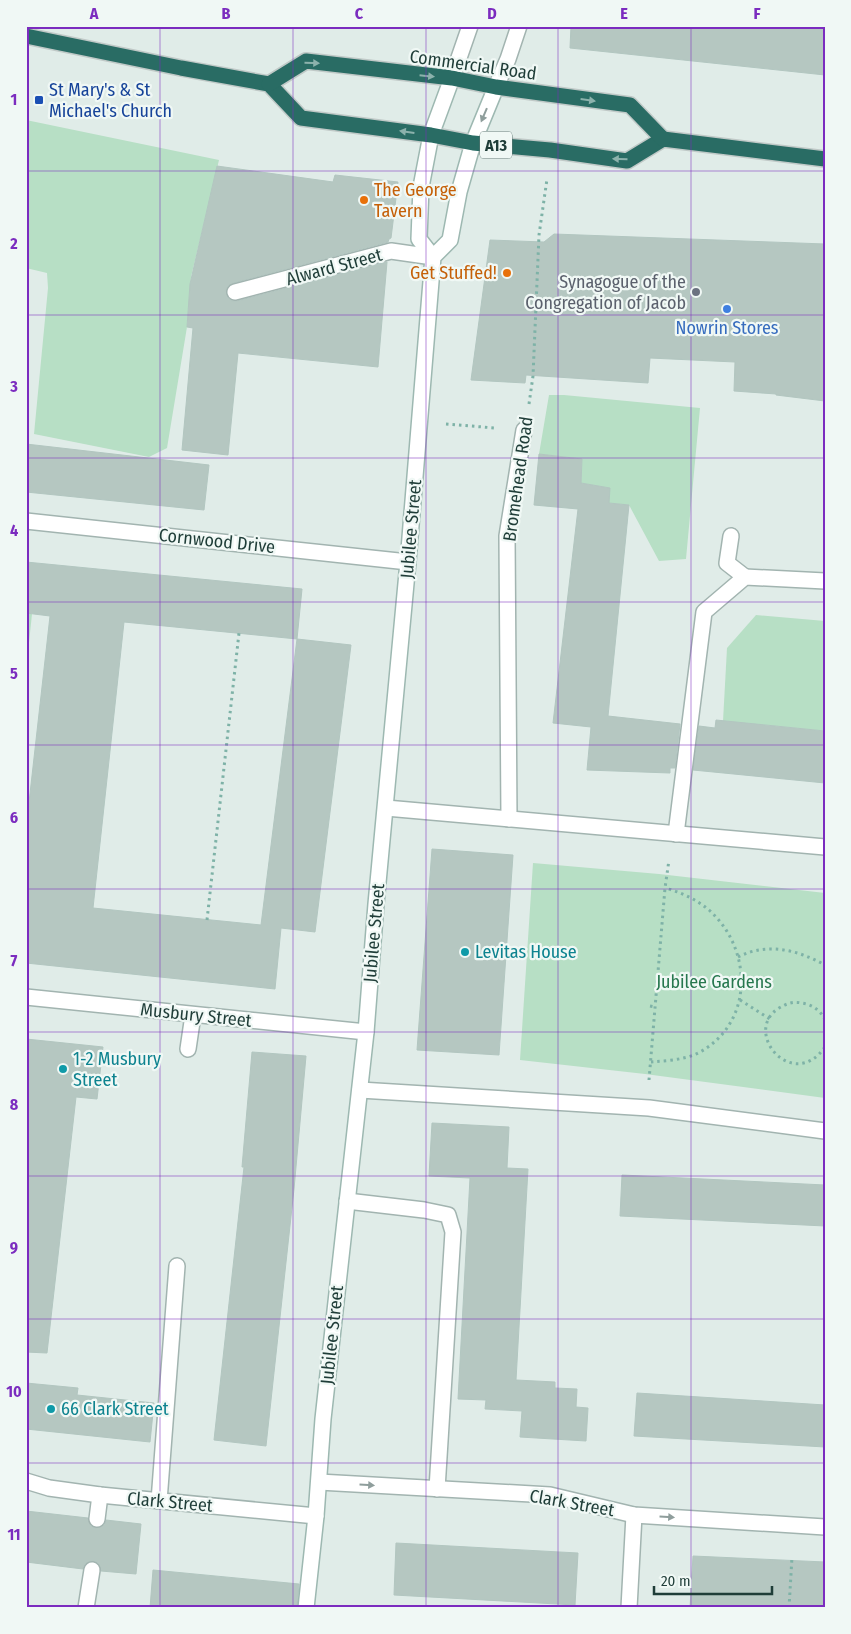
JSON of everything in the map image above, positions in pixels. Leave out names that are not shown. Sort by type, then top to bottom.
[{"type":"highway","points":[[26,36],[269,84]]},
{"type":"highway","name":"Commercial Road","points":[[269,84],[306,61],[452,78],[496,87],[630,105],[663,139]]},
{"type":"highway","name":"A13","points":[[269,84],[301,118],[627,161],[663,139]]},
{"type":"highway","points":[[663,139],[825,159]]},
{"type":"street","points":[[470,26],[431,135],[421,187],[419,239],[433,257],[450,240],[459,192],[473,142],[508,59],[519,26]]},
{"type":"street","name":"Alward Street","points":[[235,292],[391,251],[433,257]]},
{"type":"street","name":"Jubilee Street","points":[[306,1608],[316,1516],[323,1419],[366,1032],[433,257]]},
{"type":"street","name":"Bromehead Road","points":[[509,819],[507,536],[524,430]]},
{"type":"street","name":"Cornwood Drive","points":[[26,521],[408,562]]},
{"type":"street","points":[[731,536],[727,563],[745,577],[825,581]]},
{"type":"street","points":[[676,834],[704,612],[745,577]]},
{"type":"street","points":[[386,808],[825,847]]},
{"type":"street","name":"Musbury Street","points":[[26,997],[366,1032]]},
{"type":"street","points":[[188,1049],[193,1015]]},
{"type":"street","points":[[360,1090],[650,1108],[825,1132]]},
{"type":"street","points":[[347,1201],[424,1210],[448,1215],[453,1232],[437,1489]]},
{"type":"street","points":[[159,1501],[176,1266]]},
{"type":"street","name":"Clark Street","points":[[26,1481],[48,1488],[100,1495],[316,1516]]},
{"type":"street","name":"Clark Street","points":[[318,1482],[550,1496],[634,1515],[825,1526]]},
{"type":"street","points":[[97,1520],[100,1495]]},
{"type":"street","points":[[629,1608],[634,1515]]},
{"type":"street","points":[[86,1608],[92,1570]]},
{"type":"path","name":"Bromehead Road","points":[[524,430],[533,376],[539,235],[548,171]]},
{"type":"path","points":[[418,421],[524,430]]},
{"type":"path","points":[[207,920],[239,633]]},
{"type":"path","points":[[650,1075],[666,875]]},
{"type":"path","points":[[651,1062],[670,1061],[695,1054],[714,1043],[726,1031],[735,1015],[742,986],[738,956],[724,927],[709,910],[689,897],[678,891],[664,888]]},
{"type":"path","points":[[738,956],[756,950],[792,951],[810,957],[825,965]]},
{"type":"path","points":[[740,1000],[770,1019]]},
{"type":"path","points":[[825,1020],[816,1008],[806,1003],[796,1002],[776,1010],[766,1028],[766,1038],[770,1047],[783,1061],[792,1064],[811,1060],[819,1055],[825,1047]]},
{"type":"path","points":[[650,1006],[655,1007]]},
{"type":"path","points":[[789,1608],[792,1557]]},
{"type":"green space","points":[[26,120],[219,160],[191,277],[187,327],[167,448],[149,457],[34,434],[48,288],[47,273],[26,268]]},
{"type":"green space","points":[[549,395],[700,408],[686,559],[659,561],[629,505],[609,503],[609,488],[581,483],[582,459],[539,454]]},
{"type":"green space","points":[[26,613],[32,614],[26,671]]},
{"type":"green space","points":[[756,615],[825,621],[825,731],[723,721],[727,648]]},
{"type":"green space","name":"Jubilee Gardens","points":[[533,863],[659,874],[825,893],[825,1098],[645,1074],[520,1060]]},
{"type":"building","points":[[571,26],[825,26],[825,75],[570,48]]},
{"type":"building","points":[[217,166],[333,182],[335,175],[398,182],[391,238],[388,242],[233,283],[228,286],[226,290],[228,298],[232,301],[237,301],[387,262],[378,367],[238,353],[228,455],[182,450],[193,328],[187,327],[190,284]]},
{"type":"building","points":[[554,234],[825,244],[825,401],[776,394],[734,391],[735,362],[650,358],[648,383],[526,375],[525,383],[471,380],[490,240],[544,242]]},
{"type":"building","points":[[26,444],[209,465],[204,510],[26,492]]},
{"type":"building","points":[[539,454],[582,459],[581,483],[610,488],[609,503],[629,505],[608,716],[680,724],[675,768],[670,768],[670,773],[587,770],[591,727],[553,723],[578,509],[534,505]]},
{"type":"building","points":[[26,562],[302,589],[297,639],[351,645],[315,932],[281,928],[275,989],[26,963],[26,829],[50,616],[26,613]],"holes":[[[124,622],[297,639],[261,925],[93,908]]]},
{"type":"building","points":[[716,720],[825,731],[825,783],[693,770],[699,726],[715,728]]},
{"type":"building","name":"Levitas House","points":[[432,849],[513,855],[499,1055],[417,1050]]},
{"type":"building","points":[[26,1039],[103,1047],[97,1099],[76,1097],[47,1353],[26,1352]]},
{"type":"building","points":[[252,1052],[306,1056],[294,1189],[266,1446],[214,1440],[244,1167],[242,1167]]},
{"type":"building","points":[[432,1123],[509,1127],[507,1168],[528,1169],[516,1380],[555,1382],[555,1388],[577,1389],[576,1407],[588,1408],[586,1441],[520,1437],[522,1411],[485,1409],[486,1400],[458,1399],[470,1178],[429,1176]]},
{"type":"building","points":[[622,1175],[825,1185],[825,1226],[620,1216]]},
{"type":"building","points":[[26,1383],[78,1388],[77,1395],[154,1403],[150,1442],[26,1429]]},
{"type":"building","points":[[637,1393],[825,1405],[825,1447],[634,1436]]},
{"type":"building","points":[[26,1511],[88,1518],[91,1526],[96,1528],[104,1525],[106,1520],[141,1524],[136,1574],[101,1571],[98,1563],[93,1561],[85,1564],[83,1569],[26,1562]]},
{"type":"building","points":[[396,1543],[578,1553],[575,1605],[394,1595]]},
{"type":"building","points":[[693,1556],[825,1562],[825,1608],[690,1608]]},
{"type":"building","points":[[153,1570],[299,1584],[297,1608],[150,1608]]},
{"type":"place","name":"St Mary's & St Michael's Church","points":[[39,100]]},
{"type":"place","name":"The George Tavern","points":[[364,200]]},
{"type":"place","name":"Get Stuffed!","points":[[507,273]]},
{"type":"place","name":"Synagogue of the Congregation of Jacob","points":[[696,292]]},
{"type":"place","name":"Nowrin Stores","points":[[727,309]]},
{"type":"place","name":"Levitas House","points":[[465,952]]},
{"type":"place","name":"1-2 Musbury Street","points":[[63,1069]]},
{"type":"place","name":"66 Clark Street","points":[[51,1409]]}]
